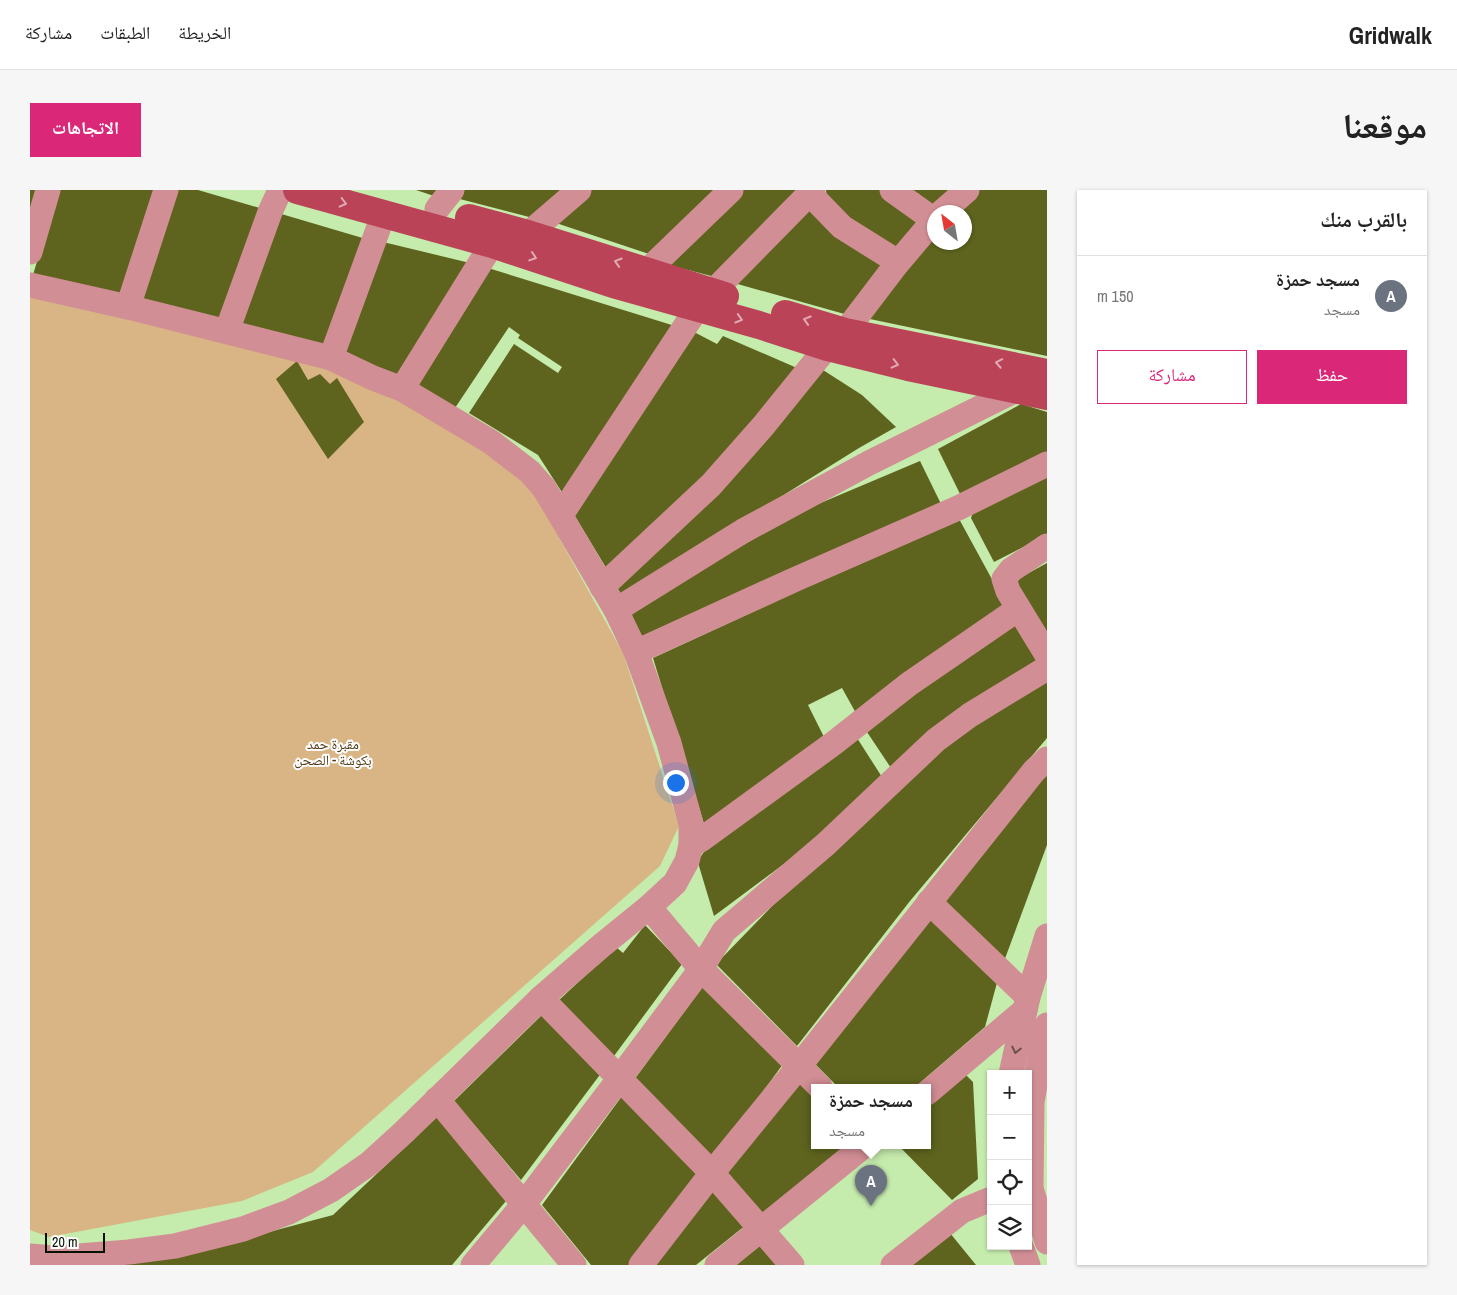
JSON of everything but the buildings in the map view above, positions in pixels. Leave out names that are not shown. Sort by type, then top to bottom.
[{"type":"main road","points":[[296,190],[492,244],[613,284],[705,300],[836,340],[908,368],[1047,396]]},
{"type":"main road","points":[[364,190],[444,200],[528,234],[647,271],[705,300]]},
{"type":"main road","points":[[836,340],[1047,372]]},
{"type":"street","points":[[30,252],[48,190]]},
{"type":"street","points":[[128,307],[166,190]]},
{"type":"street","points":[[227,331],[270,212],[280,190]]},
{"type":"street","points":[[528,234],[580,190]]},
{"type":"street","points":[[647,271],[731,190]]},
{"type":"street","points":[[892,190],[927,215]]},
{"type":"street","points":[[950,205],[967,190]]},
{"type":"street","points":[[561,516],[705,300],[811,192],[842,227],[898,262]]},
{"type":"street","points":[[330,358],[384,213]]},
{"type":"street","points":[[602,587],[711,485],[836,340],[927,228]]},
{"type":"street","points":[[402,389],[492,244]]},
{"type":"street","points":[[30,284],[227,331],[330,358],[402,389],[491,442],[537,478],[616,610],[636,652],[669,743],[691,824],[691,845],[687,861],[675,883],[542,998],[404,1132],[370,1162],[331,1190],[289,1212],[243,1229],[175,1246],[57,1262],[30,1256]]},
{"type":"street","points":[[616,610],[744,531],[869,463],[1016,390]]},
{"type":"street","points":[[636,652],[958,508],[1047,464]]},
{"type":"street","points":[[1047,546],[1006,574],[1004,579],[1004,584],[1047,656]]},
{"type":"street","points":[[691,845],[702,839],[834,743],[909,684],[1018,609]]},
{"type":"street","points":[[473,1265],[524,1204],[619,1079],[701,969],[724,931],[826,844],[936,740],[970,715],[1047,668]]},
{"type":"street","points":[[641,1265],[712,1173],[800,1066],[1034,771],[1047,759]]},
{"type":"street","points":[[929,902],[1027,1004]]},
{"type":"street","points":[[649,907],[701,969],[817,1084]]},
{"type":"street","points":[[1012,1070],[1027,1004],[1047,936]]},
{"type":"street","points":[[542,998],[712,1173],[792,1265]]},
{"type":"street","points":[[931,1088],[1027,1004]]},
{"type":"street","points":[[1032,1180],[1039,1147],[1032,1102],[1047,1025]]},
{"type":"street","points":[[437,1099],[574,1265]]},
{"type":"street","points":[[717,1265],[860,1149]]},
{"type":"street","points":[[1032,1195],[1047,1242]]},
{"type":"street","points":[[893,1265],[962,1211],[987,1201]]},
{"type":"street","points":[[1022,1250],[1028,1265]]},
{"type":"green space","name":"مقبرة حمد بكوشة - الصحن","points":[[30,290],[327,363],[463,435],[529,484],[623,653],[679,826],[660,866],[313,1172],[242,1201],[49,1237],[30,1230]]},
{"type":"place","name":"مسجد حمزة","points":[[871,1206]]}]
